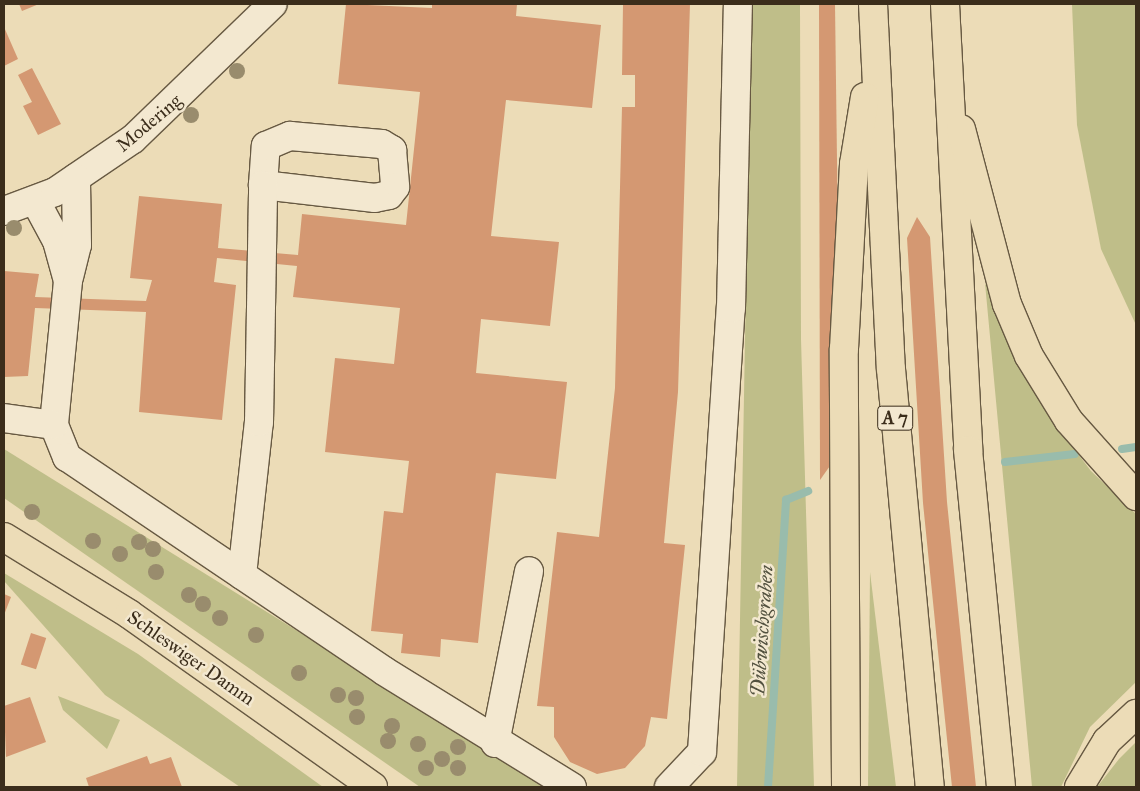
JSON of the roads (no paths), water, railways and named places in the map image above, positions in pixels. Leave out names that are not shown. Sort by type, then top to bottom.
[{"type":"main road","name":"A 7","points":[[873,4],[891,369],[930,787]]},
{"type":"main road","points":[[945,4],[946,72],[968,440],[1001,787]]},
{"type":"main road","points":[[846,787],[844,349],[854,164],[874,47]]},
{"type":"main road","points":[[946,72],[999,277],[1022,340],[1069,421],[1136,496]]},
{"type":"main road","name":"Schleswiger Damm","points":[[4,537],[130,614],[374,787]]},
{"type":"main road","points":[[1079,787],[1107,741],[1136,714]]},
{"type":"street","name":"Modering","points":[[4,211],[36,202],[76,178],[166,111],[273,4]]},
{"type":"street","points":[[669,787],[702,752],[731,308],[738,4]]},
{"type":"street","points":[[76,178],[76,261],[68,281],[54,425],[67,457],[495,743],[572,787]]},
{"type":"street","points":[[242,575],[259,422],[263,185]]},
{"type":"street","points":[[36,202],[57,241],[68,281]]},
{"type":"street","points":[[4,418],[54,425]]},
{"type":"street","points":[[495,743],[529,571]]},
{"type":"waterway","name":"Dübwischgraben","points":[[1122,449],[1136,447]]},
{"type":"waterway","name":"Dübwischgraben","points":[[1005,462],[1075,454]]},
{"type":"waterway","name":"Dübwischgraben","points":[[768,787],[786,500],[808,491]]}]
